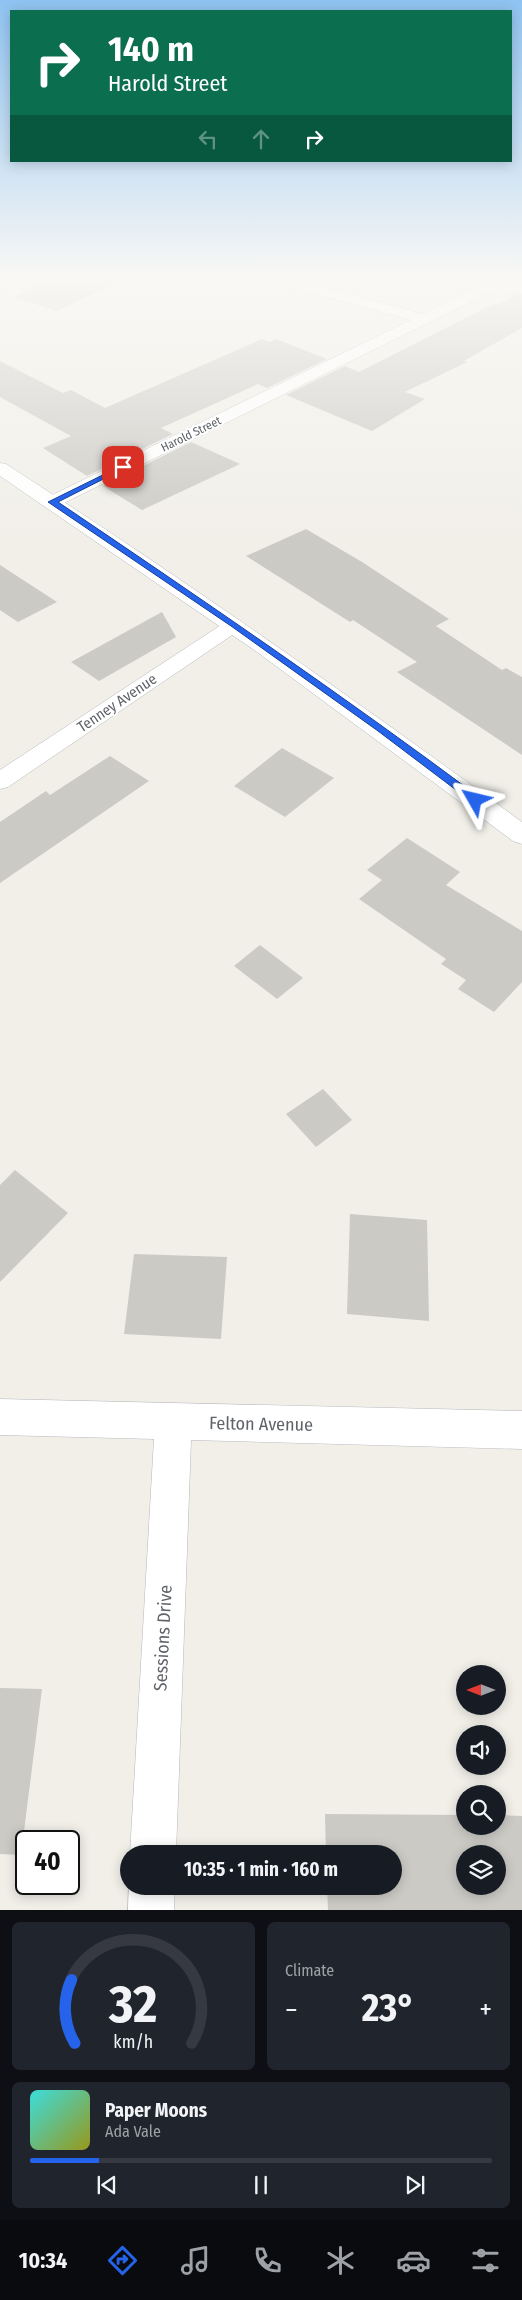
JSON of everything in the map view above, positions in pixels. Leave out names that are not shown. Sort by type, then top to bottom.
[{"type":"street","name":"Harold Street","points":[[52,502],[332,364]]},
{"type":"street","points":[[0,468],[234,625],[382,729],[522,835]]},
{"type":"street","name":"Tenney Avenue","points":[[0,781],[234,625]]},
{"type":"street","name":"Felton Avenue","points":[[0,1417],[173,1423],[522,1430]]},
{"type":"street","name":"Sessions Drive","points":[[153,1845],[173,1423]]},
{"type":"street","points":[[151,1910],[152,1895]]},
{"type":"building","points":[[0,364],[6,364],[63,393],[71,390],[105,408],[205,364],[316,364],[267,388],[258,384],[161,428],[173,434],[87,476],[43,448],[71,436],[0,397]]},
{"type":"building","points":[[375,364],[463,364],[405,392],[425,399],[372,431],[286,395],[345,366],[359,372]]},
{"type":"building","points":[[191,442],[240,464],[142,510],[103,486]]},
{"type":"building","points":[[306,529],[362,562],[449,619],[436,626],[502,670],[506,668],[522,677],[522,755],[397,672],[417,662],[353,620],[350,622],[246,556]]},
{"type":"building","points":[[0,565],[57,602],[18,622],[0,610]]},
{"type":"building","points":[[162,612],[176,637],[99,681],[71,662]]},
{"type":"building","points":[[282,748],[334,778],[285,817],[234,786]]},
{"type":"building","points":[[110,756],[149,781],[0,883],[0,822],[46,791],[50,795]]},
{"type":"building","points":[[407,838],[460,872],[446,885],[522,931],[522,982],[494,1012],[458,989],[466,980],[441,964],[446,959],[359,899],[382,880],[367,870]]},
{"type":"building","points":[[260,945],[303,978],[277,999],[234,966]]},
{"type":"building","points":[[323,1089],[352,1120],[316,1147],[286,1114]]},
{"type":"building","points":[[15,1170],[68,1213],[0,1282],[0,1185]]},
{"type":"building","points":[[350,1214],[427,1220],[429,1321],[347,1314]]},
{"type":"building","points":[[134,1254],[227,1257],[221,1339],[124,1334]]},
{"type":"building","points":[[0,1688],[42,1689],[24,1830],[15,1830],[15,1855],[0,1854]]},
{"type":"building","points":[[325,1814],[456,1815],[456,1835],[506,1835],[506,1815],[522,1816],[522,1910],[328,1910],[327,1895],[402,1895],[402,1845],[326,1845]]},
{"type":"route","points":[[123,467],[52,502],[234,625],[382,729],[475,800]]}]
